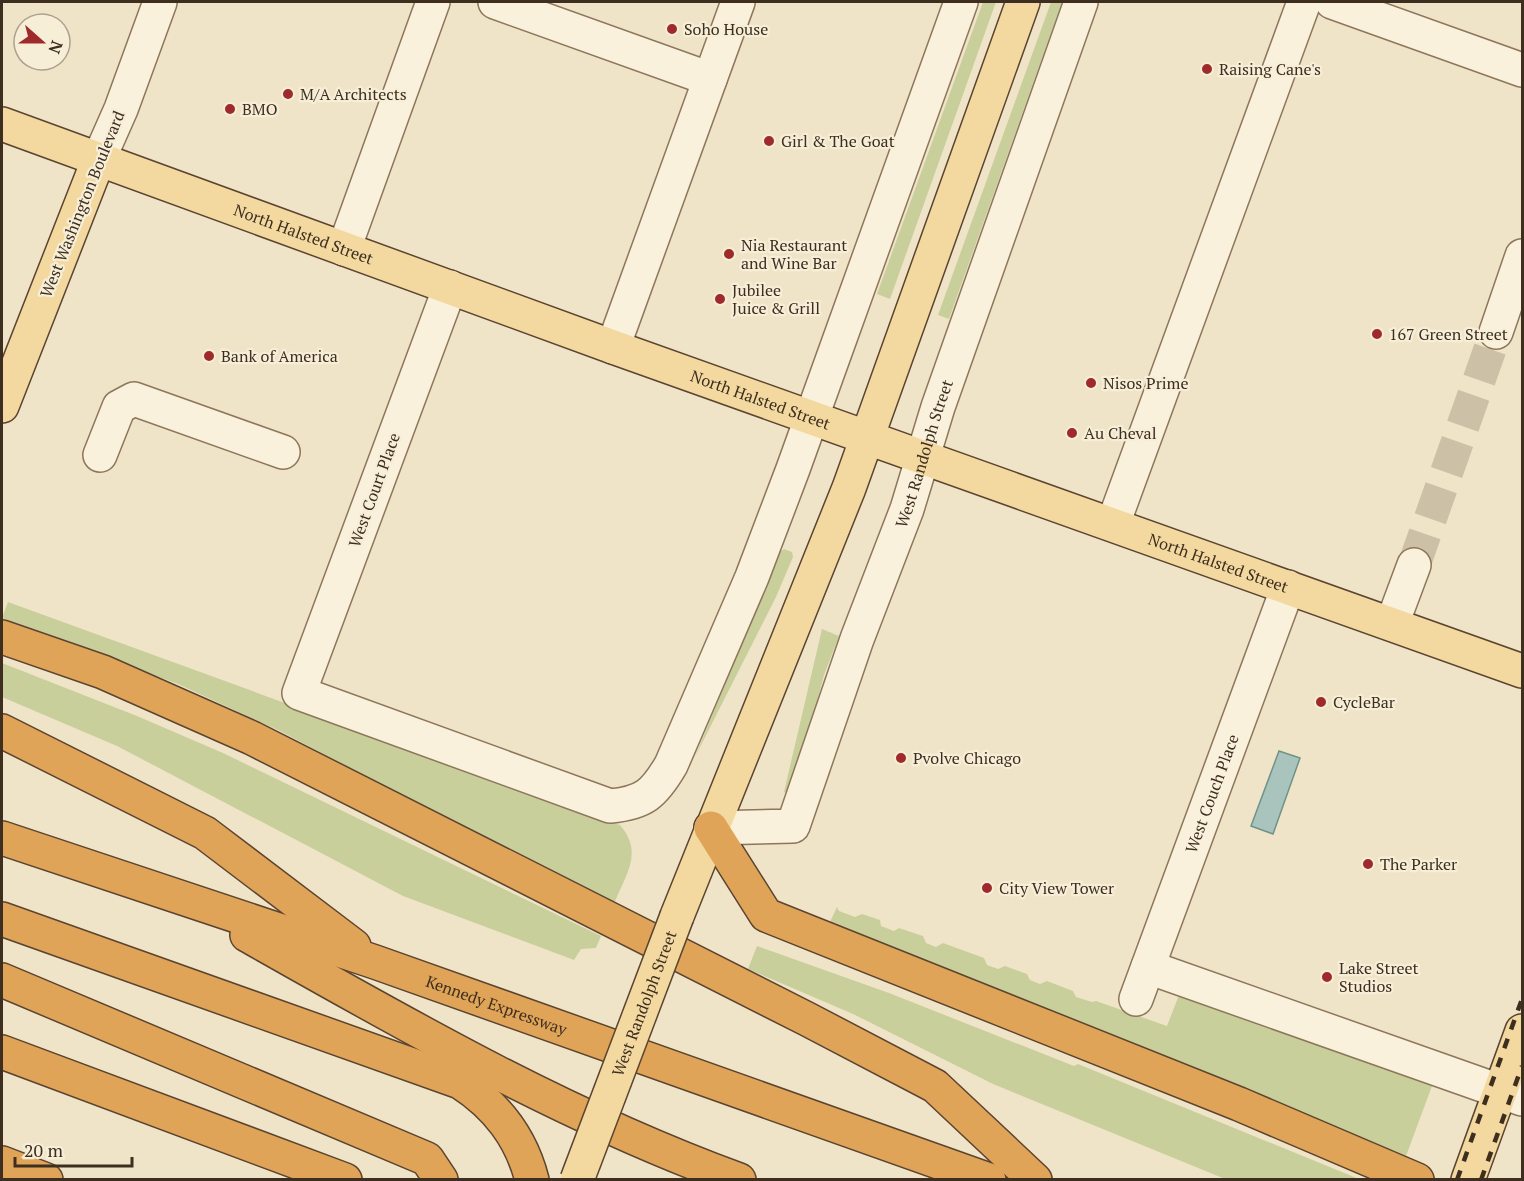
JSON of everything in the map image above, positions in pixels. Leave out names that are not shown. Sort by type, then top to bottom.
[{"type":"highway","points":[[2,637],[103,672],[252,738],[817,1024],[935,1086],[1035,1179]]},
{"type":"highway","points":[[2,731],[204,833],[375,962]]},
{"type":"highway","points":[[711,828],[766,915],[1239,1104],[1418,1179]]},
{"type":"highway","name":"Kennedy Expressway","points":[[2,838],[375,962],[989,1179]]},
{"type":"highway","points":[[184,900],[450,1050],[672,1155],[739,1179]]},
{"type":"highway","points":[[2,919],[460,1082],[483,1097],[503,1118],[517,1139],[532,1179]]},
{"type":"highway","points":[[2,980],[427,1160],[441,1179]]},
{"type":"highway","points":[[2,1052],[345,1179]]},
{"type":"highway","points":[[2,1163],[46,1179]]},
{"type":"main road","name":"West Randolph Street","points":[[577,1179],[711,828],[789,641],[867,438],[1023,2]]},
{"type":"main road","name":"North Halsted Street","points":[[2,124],[98,161],[613,347],[1522,670]]},
{"type":"main road","name":"West Washington Boulevard","points":[[2,406],[98,161]]},
{"type":"main road","points":[[1468,1179],[1488,1127],[1512,1096],[1522,1031]]},
{"type":"street","name":"West Washington Boulevard","points":[[98,161],[121,110],[160,2]]},
{"type":"street","points":[[344,249],[433,2]]},
{"type":"street","points":[[495,2],[710,79]]},
{"type":"street","points":[[613,347],[738,2]]},
{"type":"street","points":[[812,418],[962,2]]},
{"type":"street","name":"West Randolph Street","points":[[711,828],[793,826],[857,639],[908,509],[938,407],[1081,2]]},
{"type":"street","points":[[1113,524],[1304,2]]},
{"type":"street","points":[[1332,2],[1522,70]]},
{"type":"street","points":[[1496,332],[1522,256]]},
{"type":"street","name":"West Court Place","points":[[450,287],[298,693],[610,806],[623,805],[641,799],[657,788],[671,765],[752,577],[812,418]]},
{"type":"street","points":[[100,455],[119,407],[134,399],[283,452]]},
{"type":"street","points":[[1392,624],[1414,565]]},
{"type":"street","name":"West Couch Place","points":[[1136,999],[1288,587]]},
{"type":"street","points":[[1148,967],[1512,1096]]},
{"type":"green space","points":[[983,2],[996,2],[890,299],[877,294]]},
{"type":"green space","points":[[1051,2],[1062,2],[949,319],[938,315]]},
{"type":"green space","points":[[784,549],[792,552],[793,557],[776,597],[695,757],[780,552]]},
{"type":"green space","points":[[8,602],[620,825],[631,846],[632,856],[627,875],[613,907],[278,730],[178,684],[2,618]]},
{"type":"green space","points":[[822,629],[839,636],[824,675],[793,794],[784,792]]},
{"type":"green space","points":[[2,663],[137,716],[223,753],[601,936],[596,948],[581,949],[574,960],[403,896],[117,746],[2,697]]},
{"type":"green space","points":[[837,907],[839,911],[855,917],[862,914],[880,920],[881,926],[894,931],[899,928],[923,936],[926,943],[936,947],[943,943],[984,958],[987,965],[998,969],[1005,966],[1027,974],[1030,980],[1040,984],[1047,981],[1073,991],[1076,997],[1096,1001],[1167,1026],[1179,995],[1432,1086],[1406,1156],[1119,1037],[829,924]]},
{"type":"green space","points":[[757,946],[889,993],[1074,1066],[1078,1064],[1359,1179],[1225,1179],[993,1084],[853,1014],[748,969]]},
{"type":"water","points":[[1279,751],[1300,758],[1273,834],[1251,826]]},
{"type":"tunnel","points":[[1414,565],[1496,332]]},
{"type":"railway","points":[[1457,1180],[1522,999]]},
{"type":"railway","points":[[1481,1180],[1522,1066]]},
{"type":"place","name":"Soho House","points":[[672,29]]},
{"type":"place","name":"Raising Cane's","points":[[1207,69]]},
{"type":"place","name":"M/A Architects","points":[[288,94]]},
{"type":"place","name":"BMO","points":[[230,109]]},
{"type":"place","name":"Girl & The Goat","points":[[769,141]]},
{"type":"place","name":"Nia Restaurant and Wine Bar","points":[[729,254]]},
{"type":"place","name":"Jubilee Juice & Grill","points":[[720,299]]},
{"type":"place","name":"167 Green Street","points":[[1377,334]]},
{"type":"place","name":"Bank of America","points":[[209,356]]},
{"type":"place","name":"Nisos Prime","points":[[1091,383]]},
{"type":"place","name":"Au Cheval","points":[[1072,433]]},
{"type":"place","name":"CycleBar","points":[[1321,702]]},
{"type":"place","name":"Pvolve Chicago","points":[[901,758]]},
{"type":"place","name":"The Parker","points":[[1368,864]]},
{"type":"place","name":"City View Tower","points":[[987,888]]},
{"type":"place","name":"Lake Street Studios","points":[[1327,977]]}]
